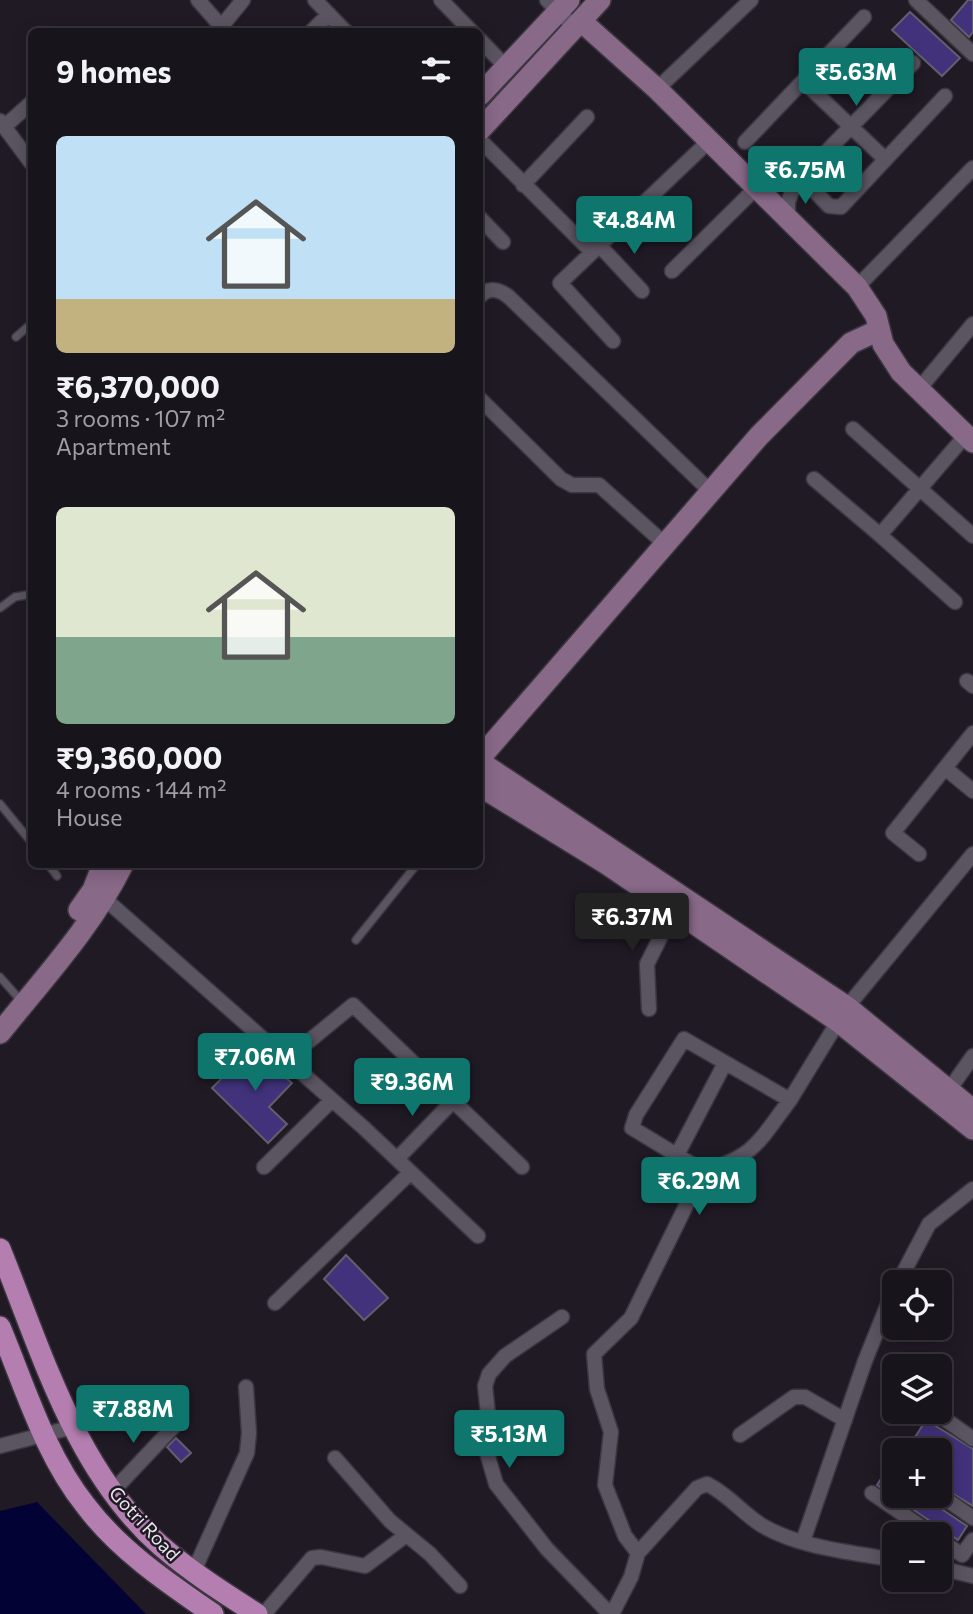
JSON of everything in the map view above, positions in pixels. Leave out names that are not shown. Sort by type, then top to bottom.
[{"type":"main road","name":"Gotri Road","points":[[0,1248],[73,1427],[90,1459],[113,1492],[159,1544],[194,1573],[257,1614]]},
{"type":"main road","name":"Gotri Road","points":[[0,1327],[62,1471],[100,1523],[132,1553],[212,1614]]},
{"type":"street","points":[[198,0],[222,28]]},
{"type":"street","points":[[224,28],[243,0]]},
{"type":"street","points":[[315,0],[342,28]]},
{"type":"street","points":[[441,0],[468,28]]},
{"type":"street","points":[[483,127],[600,0]]},
{"type":"street","points":[[657,89],[751,0]]},
{"type":"street","points":[[916,0],[972,50]]},
{"type":"street","points":[[483,92],[507,68],[558,4],[578,24],[657,89],[857,287],[876,316],[883,344],[901,372],[969,439],[880,535]]},
{"type":"street","points":[[315,28],[329,14]]},
{"type":"street","points":[[745,142],[864,18]]},
{"type":"street","points":[[483,43],[507,68]]},
{"type":"street","points":[[788,219],[790,192],[913,63]]},
{"type":"street","points":[[803,81],[885,159]]},
{"type":"street","points":[[802,178],[829,206],[841,207],[945,96]]},
{"type":"street","points":[[28,105],[2,124],[28,158]]},
{"type":"street","points":[[523,185],[587,117]]},
{"type":"street","points":[[613,341],[560,283],[709,141]]},
{"type":"street","points":[[483,143],[523,185],[642,291]]},
{"type":"street","points":[[857,287],[973,169]]},
{"type":"street","points":[[672,271],[757,187]]},
{"type":"street","points":[[483,221],[503,242]]},
{"type":"street","points":[[483,294],[489,290],[497,290],[509,297],[710,492]]},
{"type":"street","points":[[919,389],[973,324]]},
{"type":"street","points":[[483,772],[666,545],[759,436],[850,343],[879,330]]},
{"type":"street","points":[[483,402],[561,479],[572,485],[599,485],[666,545]]},
{"type":"street","points":[[853,429],[973,536]]},
{"type":"street","points":[[814,479],[955,602]]},
{"type":"street","points":[[919,854],[893,833],[973,733]]},
{"type":"street","points":[[945,768],[973,791]]},
{"type":"street","points":[[483,775],[674,909],[843,1014],[973,1129]]},
{"type":"street","points":[[483,775],[843,1014],[973,1110]]},
{"type":"street","points":[[790,1100],[684,1039],[636,1115],[632,1128],[704,1171],[731,1164],[748,1153],[790,1100],[843,1014],[973,854]]},
{"type":"street","points":[[0,1033],[86,901],[101,868]]},
{"type":"street","points":[[0,1016],[20,999],[104,899],[121,868]]},
{"type":"street","points":[[104,899],[332,1100],[478,1236]]},
{"type":"street","points":[[649,1009],[647,964],[674,909]]},
{"type":"street","points":[[286,1060],[353,1005],[522,1167]]},
{"type":"street","points":[[949,1090],[973,1056]]},
{"type":"street","points":[[677,1155],[725,1063]]},
{"type":"street","points":[[264,1167],[332,1100]]},
{"type":"street","points":[[397,1159],[453,1101]]},
{"type":"street","points":[[638,1553],[625,1536],[605,1485],[611,1432],[597,1389],[594,1354],[631,1318],[704,1171]]},
{"type":"street","points":[[275,1303],[410,1173]]},
{"type":"street","points":[[905,1270],[929,1224],[973,1189]]},
{"type":"street","points":[[562,1317],[505,1356],[489,1374],[485,1386],[488,1414],[483,1433],[484,1446],[496,1484],[547,1549],[611,1614],[631,1577],[638,1553],[704,1484],[711,1485],[759,1524],[824,1546],[882,1558]]},
{"type":"street","points":[[806,1541],[845,1420],[882,1321]]},
{"type":"street","points":[[194,1573],[247,1453],[249,1433],[246,1387]]},
{"type":"street","points":[[740,1435],[794,1397],[805,1397],[845,1420]]},
{"type":"street","points":[[113,1492],[178,1422]]},
{"type":"street","points":[[952,1424],[973,1439]]},
{"type":"street","points":[[0,1446],[73,1427]]},
{"type":"street","points":[[335,1458],[405,1536],[430,1554],[460,1586]]},
{"type":"street","points":[[872,1493],[914,1522]]},
{"type":"street","points":[[952,1503],[973,1518]]},
{"type":"street","points":[[264,1614],[312,1558],[321,1557],[365,1566],[405,1536]]},
{"type":"street","points":[[952,1548],[962,1555],[973,1540]]},
{"type":"street","points":[[952,1571],[973,1576]]},
{"type":"lane","points":[[16,337],[28,326]]},
{"type":"lane","points":[[0,608],[15,597],[28,595]]},
{"type":"lane","points":[[0,804],[28,838]]},
{"type":"lane","points":[[51,868],[57,876]]},
{"type":"lane","points":[[356,940],[414,868]]},
{"type":"lane","points":[[0,977],[20,999]]},
{"type":"shaded area","points":[[37,1502],[146,1614],[0,1614],[0,1511]]},
{"type":"building","points":[[968,0],[973,0],[973,32],[969,37],[951,20]]},
{"type":"building","points":[[910,12],[960,58],[942,76],[892,30]]},
{"type":"building","points":[[251,1049],[292,1083],[269,1107],[287,1124],[268,1143],[212,1088]]},
{"type":"building","points":[[346,1255],[388,1298],[364,1320],[324,1279]]},
{"type":"building","points":[[923,1424],[932,1424],[973,1449],[973,1506],[952,1493],[952,1438],[914,1438]]},
{"type":"building","points":[[176,1438],[191,1453],[181,1462],[167,1447]]},
{"type":"building","points":[[911,1508],[940,1508],[967,1526],[958,1540],[952,1536],[952,1522],[931,1522]]}]
